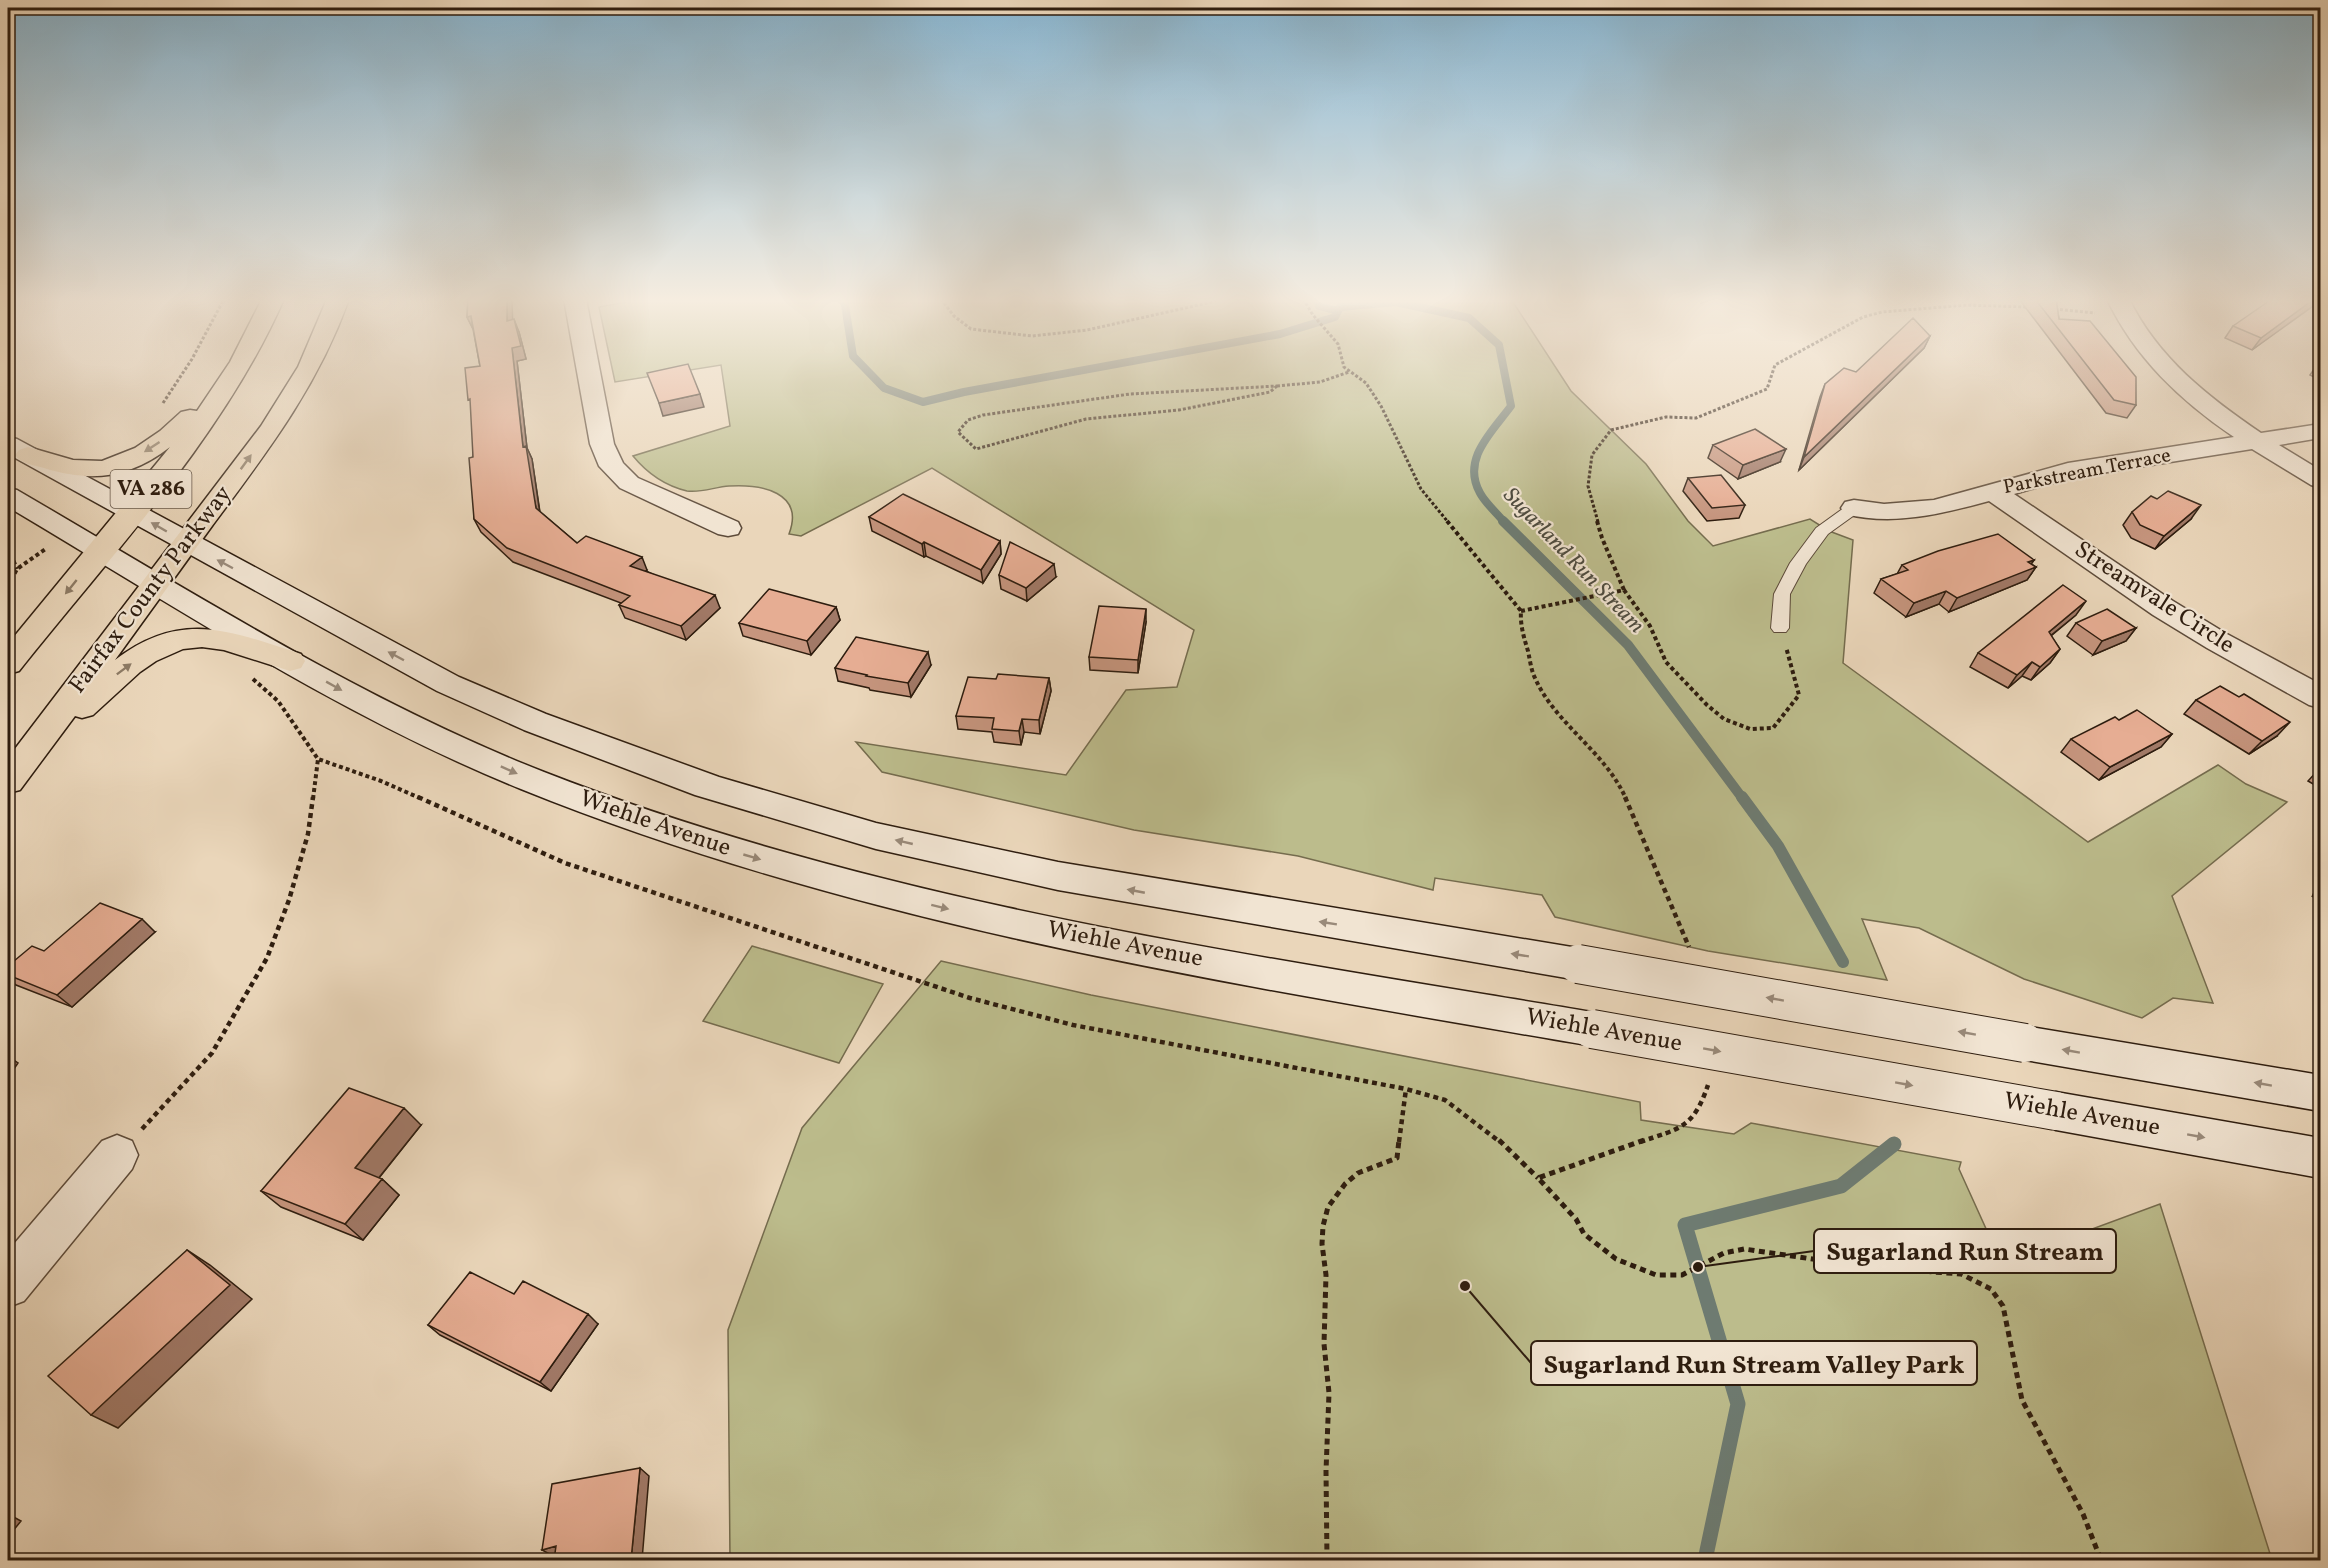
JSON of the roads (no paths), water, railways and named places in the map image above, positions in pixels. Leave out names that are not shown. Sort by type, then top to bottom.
[{"type":"highway","points":[[18,450],[87,470],[120,465],[171,434],[235,372]]},
{"type":"highway","name":"VA 286","points":[[8,664],[133,513],[237,372]]},
{"type":"highway","name":"Fairfax County Parkway","points":[[14,773],[186,542],[288,402],[306,372]]},
{"type":"highway","points":[[14,773],[111,680],[162,643],[208,637],[226,640],[290,661]]},
{"type":"main road","points":[[589,372],[602,444],[612,466],[629,483],[728,528]]},
{"type":"main road","points":[[2170,372],[2184,386],[2257,441],[2320,480]]},
{"type":"main road","name":"Parkstream Terrace","points":[[1854,508],[1884,512],[1935,508],[2068,471],[2320,431]]},
{"type":"main road","points":[[18,450],[448,684],[623,757],[789,812],[876,836],[1058,876],[2320,1094]]},
{"type":"main road","name":"Streamvale Circle","points":[[1992,491],[2163,608],[2247,658],[2320,697]]},
{"type":"main road","name":"Wiehle Avenue","points":[[8,496],[334,686],[439,739],[531,780],[621,814],[725,849],[840,883],[978,917],[1149,951],[2320,1158]]},
{"type":"main road","points":[[8,1285],[117,1155]]},
{"type":"lane","points":[[1780,628],[1782,594],[1797,563],[1822,531],[1854,508]]},
{"type":"waterway","name":"Sugarland Run Stream","points":[[869,372],[884,388],[923,402],[1072,372]]},
{"type":"waterway","name":"Sugarland Run Stream","points":[[1504,372],[1511,406],[1481,446],[1474,469],[1475,481],[1480,493],[1504,522]]},
{"type":"waterway","name":"Sugarland Run Stream","points":[[1504,522],[1628,645],[1743,799]]},
{"type":"waterway","name":"Sugarland Run Stream","points":[[1742,797],[1778,846],[1843,962]]},
{"type":"waterway","name":"Sugarland Run Stream","points":[[1705,1560],[1738,1404],[1685,1225],[1841,1186],[1894,1144]]},
{"type":"place","name":"Sugarland Run Stream","points":[[1698,1267]]},
{"type":"place","name":"Sugarland Run Stream Valley Park","points":[[1465,1286]]}]
